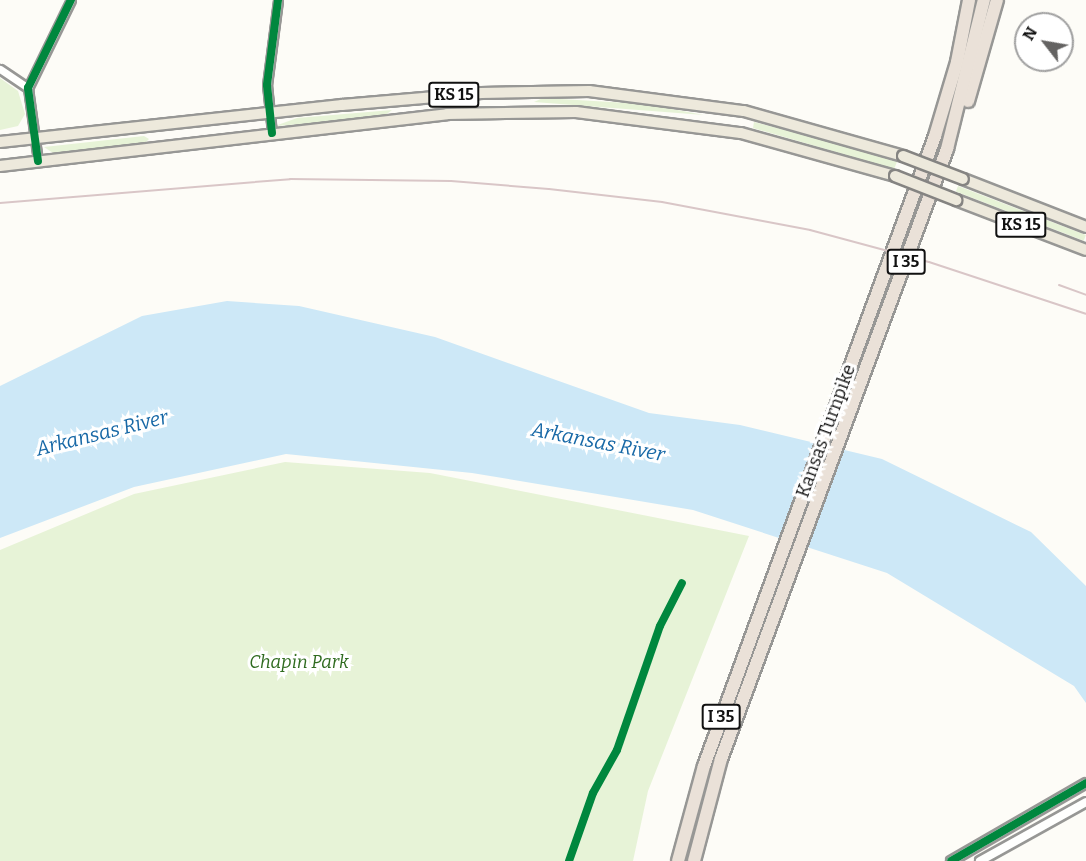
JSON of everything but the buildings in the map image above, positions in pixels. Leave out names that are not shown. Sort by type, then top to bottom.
[{"type":"highway","name":"Kansas Turnpike","points":[[694,861],[721,759],[948,149],[984,0]]},
{"type":"highway","points":[[948,149],[978,75],[997,0]]},
{"type":"highway","name":"Kansas Turnpike","points":[[678,861],[704,766],[935,136],[968,3]]},
{"type":"main road","name":"KS 15","points":[[0,142],[268,112],[481,93],[589,91],[744,111],[903,156],[1086,227]]},
{"type":"main road","name":"KS 15","points":[[0,166],[447,114],[576,111],[751,135],[895,176],[1086,250]]},
{"type":"street","points":[[38,161],[28,88],[71,0]]},
{"type":"street","points":[[272,133],[268,112],[267,85],[278,0]]},
{"type":"street","points":[[0,69],[28,88]]},
{"type":"street","points":[[951,861],[1086,783]]},
{"type":"street","points":[[980,861],[1086,802]]},
{"type":"green space","points":[[0,78],[18,91],[25,114],[18,126],[0,130]]},
{"type":"green space","points":[[543,98],[645,104],[704,115],[534,102]]},
{"type":"green space","points":[[392,110],[384,116],[356,120],[275,126],[297,118]]},
{"type":"green space","points":[[754,122],[897,162],[894,169],[753,128]]},
{"type":"green space","points":[[144,136],[149,139],[145,143],[115,147],[53,153],[44,147]]},
{"type":"green space","points":[[958,186],[1086,235],[1084,241],[956,192]]},
{"type":"green space","name":"Chapin Park","points":[[285,462],[430,473],[749,536],[648,791],[633,861],[0,861],[0,550],[134,494]]},
{"type":"water","name":"Arkansas River","points":[[227,301],[299,306],[435,337],[649,413],[740,425],[882,459],[1031,532],[1086,586],[1086,703],[1074,686],[887,573],[693,510],[472,473],[286,454],[134,487],[0,538],[0,386],[142,316]]},
{"type":"railway","points":[[0,203],[290,179],[451,181],[549,189],[662,202],[810,230],[929,262],[1086,314]]},
{"type":"railway","points":[[1059,285],[1086,295]]},
{"type":"cycle path","points":[[38,161],[28,88],[71,0]]},
{"type":"cycle path","points":[[272,133],[267,85],[278,0]]},
{"type":"cycle path","points":[[569,861],[593,793],[617,750],[660,626],[682,583]]},
{"type":"cycle path","points":[[951,861],[1086,783]]}]
